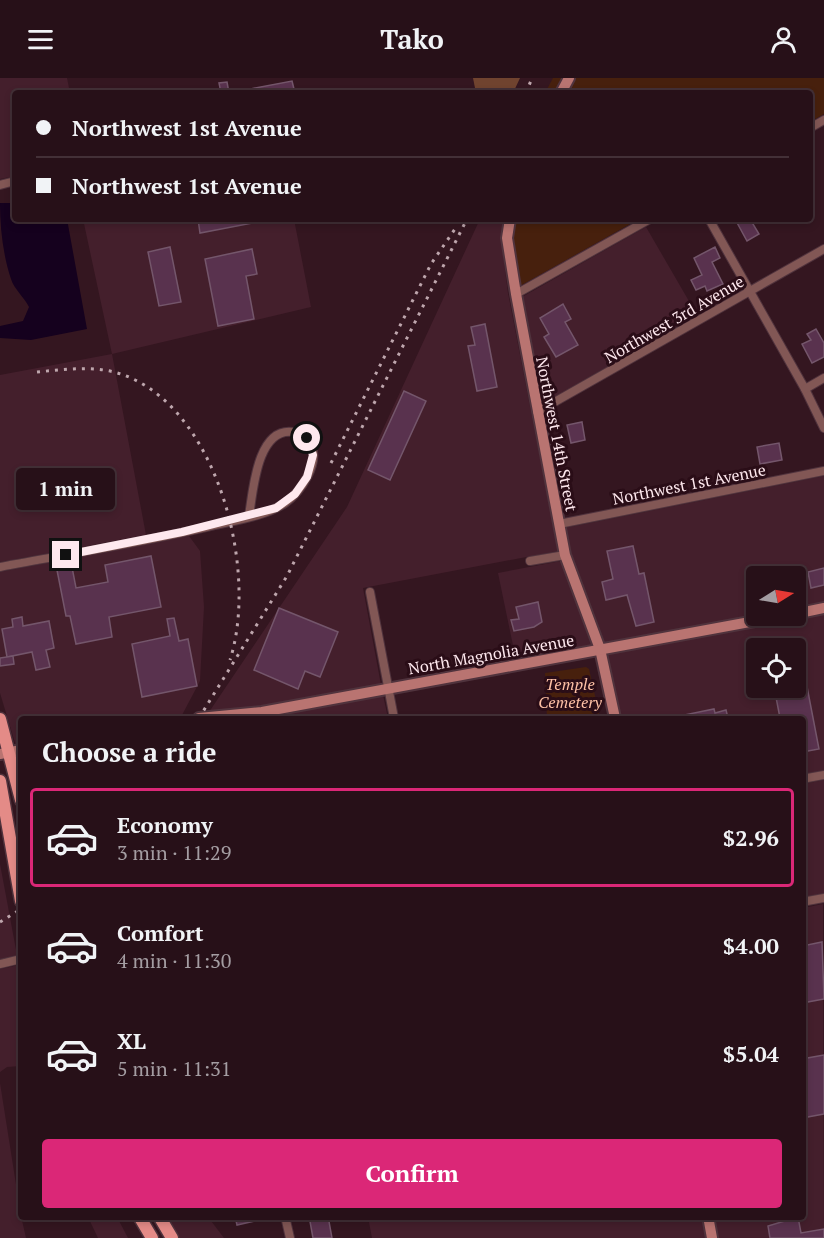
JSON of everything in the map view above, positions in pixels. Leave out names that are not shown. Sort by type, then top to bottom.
[{"type":"main road","name":"Northwest 14th Street","points":[[510,222],[507,238],[516,294],[565,555],[600,650],[615,716]]},
{"type":"main road","points":[[806,612],[824,608]]},
{"type":"main road","name":"North Magnolia Avenue","points":[[241,716],[262,715],[388,689],[746,623]]},
{"type":"main road","points":[[0,719],[18,787]]},
{"type":"main road","points":[[0,780],[18,884]]},
{"type":"main road","points":[[141,1220],[152,1238]]},
{"type":"main road","points":[[161,1220],[172,1238]]},
{"type":"main road","points":[[709,1220],[712,1238]]},
{"type":"street","points":[[516,294],[645,222]]},
{"type":"street","points":[[711,222],[748,292],[805,389],[824,428]]},
{"type":"street","name":"Northwest 3rd Avenue","points":[[537,412],[824,249]]},
{"type":"street","points":[[805,389],[824,378]]},
{"type":"street","points":[[0,567],[150,540],[249,516],[284,503],[300,488],[311,467],[312,444],[304,435],[284,432],[275,435],[268,443],[256,475],[249,516]]},
{"type":"street","name":"Northwest 1st Avenue","points":[[559,524],[824,471]]},
{"type":"street","points":[[530,561],[565,555]]},
{"type":"street","points":[[370,592],[394,716]]},
{"type":"street","points":[[806,778],[824,775]]},
{"type":"street","points":[[806,901],[824,898]]},
{"type":"street","points":[[0,964],[18,960]]},
{"type":"street","points":[[286,1220],[290,1238]]},
{"type":"shaded area","points":[[0,78],[67,78],[69,90],[12,90],[12,177],[0,179]]},
{"type":"shaded area","points":[[473,78],[520,78],[514,90],[475,90]]},
{"type":"shaded area","points":[[0,203],[12,203],[12,222],[68,222],[87,329],[31,340],[0,338],[0,326],[23,321],[29,307],[14,286],[8,270]]},
{"type":"shaded area","points":[[84,222],[295,222],[311,307],[112,354]]},
{"type":"shaded area","points":[[479,222],[503,222],[501,239],[508,293],[558,551],[363,588],[381,685],[261,707],[209,712],[347,507]]},
{"type":"shaded area","points":[[646,227],[697,315],[542,404],[522,297]]},
{"type":"shaded area","points":[[112,354],[146,535],[0,562],[0,375]]},
{"type":"shaded area","points":[[824,476],[824,603],[806,607],[806,566],[746,566],[746,618],[604,644],[570,554],[565,528]]},
{"type":"shaded area","points":[[189,536],[200,551],[204,607],[200,681],[182,715],[18,716],[18,746],[16,746],[0,693],[0,572]]},
{"type":"shaded area","points":[[561,561],[593,646],[516,660],[498,573]]},
{"type":"shaded area","points":[[824,614],[824,770],[806,773],[806,716],[621,716],[607,653],[757,626],[806,626],[806,617]]},
{"type":"shaded area","points":[[383,695],[388,716],[268,716]]},
{"type":"shaded area","points":[[824,780],[824,893],[806,896],[806,783]]},
{"type":"shaded area","points":[[0,864],[17,955],[0,959]]},
{"type":"shaded area","points":[[823,904],[824,1238],[717,1238],[714,1220],[806,1220],[806,907]]},
{"type":"shaded area","points":[[18,965],[18,1066],[7,1067],[0,1072],[0,969]]},
{"type":"shaded area","points":[[0,1083],[18,1197],[18,1220],[22,1220],[26,1238],[0,1238]]},
{"type":"shaded area","points":[[89,1220],[119,1220],[128,1238],[98,1238]]},
{"type":"shaded area","points":[[167,1220],[210,1220],[224,1238],[179,1238]]},
{"type":"shaded area","points":[[369,1220],[703,1220],[706,1238],[372,1238]]},
{"type":"green space","points":[[553,78],[563,78],[557,90],[547,90]]},
{"type":"green space","points":[[575,78],[824,78],[824,114],[813,120],[813,90],[569,90]]},
{"type":"green space","points":[[516,222],[634,222],[520,286],[513,238]]},
{"type":"green space","name":"Temple Cemetery","points":[[586,667],[589,669],[600,716],[547,716],[545,673]]},
{"type":"building","points":[[292,81],[294,90],[250,90]]},
{"type":"building","points":[[227,82],[228,90],[220,90],[219,83]]},
{"type":"building","points":[[198,222],[253,222],[253,223],[200,233]]},
{"type":"building","points":[[737,222],[752,222],[759,234],[747,241]]},
{"type":"building","points":[[170,247],[181,302],[159,306],[148,252]]},
{"type":"building","points":[[715,247],[720,258],[712,262],[723,284],[707,291],[705,286],[696,290],[691,280],[702,275],[694,258]]},
{"type":"building","points":[[252,249],[257,274],[246,276],[254,319],[218,326],[205,259]]},
{"type":"building","points":[[563,304],[571,319],[565,322],[578,345],[556,357],[544,337],[549,334],[540,318]]},
{"type":"building","points":[[485,324],[497,387],[477,391],[468,346],[475,345],[471,327]]},
{"type":"building","points":[[816,329],[824,343],[824,357],[812,363],[802,344],[811,340],[807,334]]},
{"type":"building","points":[[404,391],[426,401],[390,480],[368,470]]},
{"type":"building","points":[[582,422],[585,440],[571,443],[567,425]]},
{"type":"building","points":[[779,443],[782,460],[760,464],[757,447]]},
{"type":"building","points":[[633,546],[639,574],[644,573],[654,622],[636,626],[627,595],[606,600],[602,582],[613,579],[607,551]]},
{"type":"building","points":[[151,556],[161,607],[109,617],[112,637],[76,644],[70,616],[66,616],[56,565],[71,562],[76,588],[108,582],[105,565]]},
{"type":"building","points":[[824,568],[824,585],[811,588],[808,572]]},
{"type":"building","points":[[538,602],[542,622],[534,627],[514,631],[511,620],[519,619],[516,607]]},
{"type":"building","points":[[279,608],[338,632],[320,677],[305,671],[298,689],[254,670]]},
{"type":"building","points":[[22,617],[23,626],[49,621],[54,648],[46,650],[50,667],[36,670],[32,652],[7,657],[2,629],[13,627],[12,619]]},
{"type":"building","points":[[174,618],[179,641],[188,639],[197,686],[142,697],[132,644],[170,636],[167,619]]},
{"type":"building","points":[[13,656],[14,664],[0,666],[0,658]]},
{"type":"building","points":[[806,681],[819,749],[806,751],[806,716],[780,716],[776,698],[806,698]]},
{"type":"building","points":[[714,709],[715,713],[726,710],[728,716],[684,716]]},
{"type":"building","points":[[822,942],[824,999],[806,1002],[806,945]]},
{"type":"building","points":[[824,1055],[824,1114],[806,1117],[806,1058]]},
{"type":"building","points":[[236,1220],[259,1220],[237,1225]]},
{"type":"building","points":[[310,1220],[329,1220],[332,1238],[313,1238]]},
{"type":"building","points":[[788,1220],[799,1220],[801,1233],[824,1229],[824,1238],[770,1238],[768,1226]]},
{"type":"railway","points":[[527,90],[532,78]]},
{"type":"railway","points":[[200,716],[287,576],[465,222]]},
{"type":"railway","points":[[331,463],[431,264],[455,229]]},
{"type":"railway","points":[[37,372],[97,369],[131,378],[162,398],[188,427],[209,462],[224,501],[234,543],[239,585],[237,625],[230,660]]},
{"type":"railway","points":[[0,922],[18,911]]},
{"type":"route","points":[[66,555],[150,540],[276,508],[295,494],[307,477],[313,460],[313,450],[307,438]]}]
